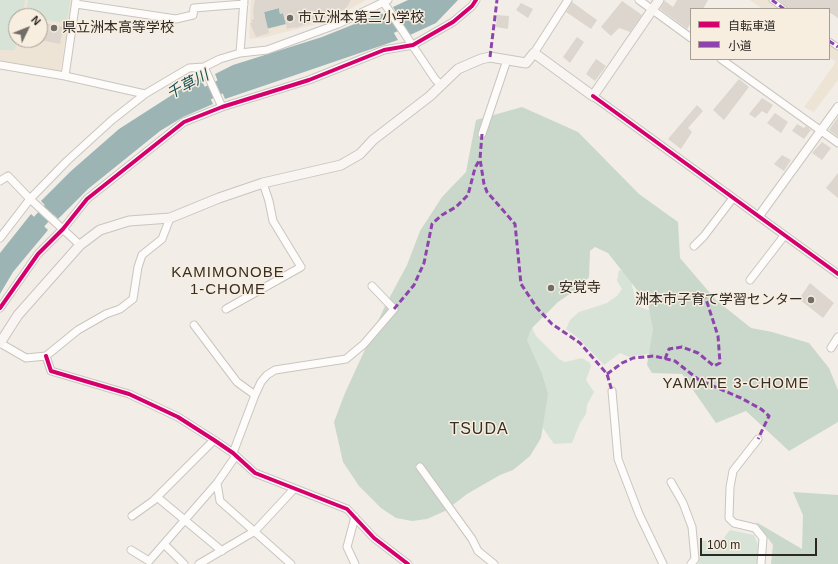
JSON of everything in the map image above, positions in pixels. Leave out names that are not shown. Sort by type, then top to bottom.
[{"type":"main road","points":[[0,343],[18,315],[80,245],[100,230],[129,221],[170,218],[219,198],[264,183],[341,165],[360,154],[373,140],[441,86],[458,69],[481,59],[490,57],[526,63],[534,53],[593,96],[659,0]]},
{"type":"street","points":[[0,308],[38,254],[63,229],[87,199],[184,122],[222,107],[309,80],[384,50],[413,45],[453,22],[472,6],[476,0]]},
{"type":"street","points":[[534,53],[568,0]]},
{"type":"street","points":[[639,0],[690,37]]},
{"type":"street","points":[[772,0],[783,8]]},
{"type":"street","points":[[0,238],[30,199],[67,161],[112,120],[145,94],[189,68],[204,67],[220,59],[240,53],[267,50],[338,24],[386,1],[434,79],[441,86]]},
{"type":"street","points":[[65,76],[76,2],[176,19],[193,15],[194,8],[244,2],[240,53]]},
{"type":"street","points":[[482,134],[507,60]]},
{"type":"street","points":[[722,60],[838,143]]},
{"type":"street","points":[[0,65],[65,76],[145,94]]},
{"type":"street","points":[[204,67],[222,107]]},
{"type":"street","points":[[593,96],[838,274]]},
{"type":"street","points":[[758,216],[838,107]]},
{"type":"street","points":[[0,181],[8,176],[30,199],[80,245]]},
{"type":"street","points":[[226,309],[301,267],[272,221],[264,183]]},
{"type":"street","points":[[694,246],[704,236],[733,198]]},
{"type":"street","points":[[0,343],[26,358],[46,356],[78,330],[106,314],[120,309],[133,299],[138,267],[142,255],[162,240],[170,218]]},
{"type":"street","points":[[750,280],[784,236]]},
{"type":"street","points":[[131,550],[149,561],[216,483],[234,455],[254,395],[261,382],[267,375],[275,370],[344,360],[364,344],[394,309],[372,286]]},
{"type":"street","points":[[194,325],[237,382],[254,395]]},
{"type":"street","points":[[831,348],[838,337]]},
{"type":"street","points":[[46,356],[51,371],[129,394],[178,417],[214,440],[234,455],[255,474],[347,509],[374,538],[408,564]]},
{"type":"street","points":[[612,391],[618,459],[640,514],[663,564]]},
{"type":"street","points":[[758,439],[733,471],[730,487],[729,518],[734,523],[755,528],[763,538],[761,564]]},
{"type":"street","points":[[132,516],[157,497],[214,440]]},
{"type":"street","points":[[420,467],[472,539],[478,551],[494,564]]},
{"type":"street","points":[[671,482],[683,503],[692,527],[695,559],[690,564]]},
{"type":"street","points":[[216,483],[220,501],[291,564]]},
{"type":"street","points":[[202,563],[255,531],[294,489]]},
{"type":"street","points":[[157,497],[222,551]]},
{"type":"street","points":[[354,564],[347,547],[355,517]]},
{"type":"street","points":[[164,544],[184,564]]},
{"type":"shaded area","name":"県立洲本高等学校","points":[[0,0],[72,0],[60,73],[0,64]]},
{"type":"shaded area","points":[[0,0],[25,0],[24,8],[8,8],[8,48],[15,48],[15,50],[0,50]]},
{"type":"shaded area","points":[[28,0],[70,0],[67,23],[48,20],[48,8],[27,8]]},
{"type":"shaded area","name":"市立洲本第三小学校","points":[[251,0],[366,0],[346,11],[316,24],[266,37],[250,39]]},
{"type":"shaded area","points":[[750,0],[768,0],[779,8],[761,8]]},
{"type":"shaded area","points":[[830,45],[838,50],[838,80],[814,112],[804,107],[836,62],[830,58]]},
{"type":"shaded area","points":[[619,270],[633,272],[632,285],[637,306],[657,313],[659,352],[629,357],[620,353],[604,365],[578,338],[566,329],[570,320],[579,312],[607,303],[617,296],[622,289],[617,281]]},
{"type":"shaded area","points":[[500,308],[532,321],[533,330],[536,336],[559,359],[565,362],[582,358],[590,363],[591,366],[586,380],[594,392],[587,405],[586,414],[580,423],[572,443],[554,444],[538,421]]},
{"type":"shaded area","points":[[730,530],[754,535],[758,545],[757,564],[698,564],[702,551],[702,541],[723,539]]},
{"type":"green space","points":[[522,107],[578,132],[639,194],[678,222],[680,258],[716,300],[751,328],[772,332],[809,343],[829,368],[838,390],[838,422],[789,451],[746,411],[716,423],[682,374],[652,373],[647,365],[653,329],[648,304],[608,253],[595,247],[590,251],[589,277],[580,287],[558,302],[531,329],[527,340],[542,374],[548,394],[541,438],[530,456],[513,470],[500,475],[467,494],[445,511],[427,519],[412,521],[396,518],[381,508],[359,486],[343,462],[334,422],[345,393],[385,306],[407,265],[420,231],[442,197],[466,172],[476,120]]},
{"type":"green space","points":[[793,492],[838,495],[838,564],[771,564],[773,545],[756,522],[802,549],[803,515]]},
{"type":"water","points":[[408,0],[458,0],[436,23],[410,35],[393,7]]},
{"type":"water","points":[[279,8],[280,14],[283,13],[286,24],[258,31],[255,19],[265,17],[264,12]]},
{"type":"water","points":[[382,13],[398,40],[225,99],[215,74],[233,65],[322,37]]},
{"type":"water","points":[[200,77],[213,104],[183,117],[160,131],[88,189],[58,219],[41,201],[71,171],[119,129]]},
{"type":"water","points":[[31,214],[48,230],[13,272],[0,294],[0,253]]},
{"type":"building","name":"市立洲本第三小学校","points":[[255,0],[351,0],[346,8],[337,13],[296,28],[294,27],[287,29],[283,13],[280,14],[279,8],[264,12],[269,33],[256,37],[250,23],[252,23],[251,20],[254,19],[253,11]]},
{"type":"building","points":[[677,0],[708,0],[704,8],[690,8],[690,24],[687,29],[660,9],[665,1],[673,7]]},
{"type":"building","points":[[779,0],[838,0],[838,18],[830,13],[830,8],[787,8]]},
{"type":"building","points":[[622,1],[642,15],[630,32],[619,28],[611,36],[601,27]]},
{"type":"building","points":[[572,2],[597,20],[591,29],[566,12]]},
{"type":"building","points":[[521,3],[533,9],[528,18],[516,10]]},
{"type":"building","points":[[497,15],[509,16],[508,29],[496,27]]},
{"type":"building","points":[[48,24],[63,27],[60,44],[48,42]]},
{"type":"building","points":[[577,37],[584,42],[570,63],[563,57]]},
{"type":"building","points":[[596,59],[606,66],[595,81],[586,74]]},
{"type":"building","points":[[739,79],[749,87],[724,120],[713,110]]},
{"type":"building","points":[[762,98],[773,105],[767,114],[762,111],[755,118],[749,114]]},
{"type":"building","points":[[697,105],[703,111],[688,128],[692,132],[681,149],[668,139]]},
{"type":"building","points":[[775,113],[788,122],[781,133],[767,123]]},
{"type":"building","points":[[838,117],[838,137],[829,130]]},
{"type":"building","points":[[797,124],[804,128],[806,126],[811,130],[804,139],[792,131]]},
{"type":"building","points":[[822,142],[831,148],[822,160],[812,153]]},
{"type":"building","points":[[782,155],[791,160],[784,171],[774,164]]},
{"type":"building","points":[[838,173],[838,198],[826,188]]},
{"type":"building","points":[[810,283],[834,303],[823,318],[799,299]]},
{"type":"waterway","name":"千草川","points":[[374,34],[430,9],[441,0]]},
{"type":"waterway","name":"千草川","points":[[192,101],[228,83],[238,80]]},
{"type":"waterway","name":"千草川","points":[[27,235],[56,203]]},
{"type":"marked path","points":[[490,57],[497,0]]},
{"type":"marked path","points":[[772,0],[783,8]]},
{"type":"marked path","points":[[830,42],[838,47]]},
{"type":"marked path","points":[[482,134],[480,159],[484,184],[487,192],[515,224],[521,284],[537,308],[552,324],[580,343],[607,374],[612,391]]},
{"type":"marked path","points":[[394,309],[414,285],[424,263],[432,224],[442,215],[456,207],[468,195],[475,168],[480,159]]},
{"type":"marked path","points":[[665,359],[669,349],[682,347],[698,353],[714,366],[720,363],[718,336],[705,296]]},
{"type":"marked path","points":[[607,374],[622,363],[633,358],[654,356],[675,361],[699,380],[741,398],[761,409],[769,416],[758,439]]},
{"type":"cycle path","points":[[0,308],[38,254],[63,229],[87,199],[184,122],[222,107],[309,80],[384,50],[413,45],[453,22],[472,6],[476,0]]},
{"type":"cycle path","points":[[593,96],[838,274]]},
{"type":"cycle path","points":[[46,356],[51,371],[129,394],[178,417],[233,453],[255,473],[347,509],[374,538],[408,564]]},
{"type":"place","name":"市立洲本第三小学校","points":[[290,18]]},
{"type":"place","name":"県立洲本高等学校","points":[[54,28]]},
{"type":"place","name":"安覚寺","points":[[551,288]]},
{"type":"place","name":"洲本市子育て学習センター","points":[[811,300]]},
{"type":"district","name":"KAMIMONOBE 1-CHOME","points":[[228,282]]},
{"type":"district","name":"YAMATE 3-CHOME","points":[[736,384]]},
{"type":"district","name":"TSUDA","points":[[479,430]]}]
